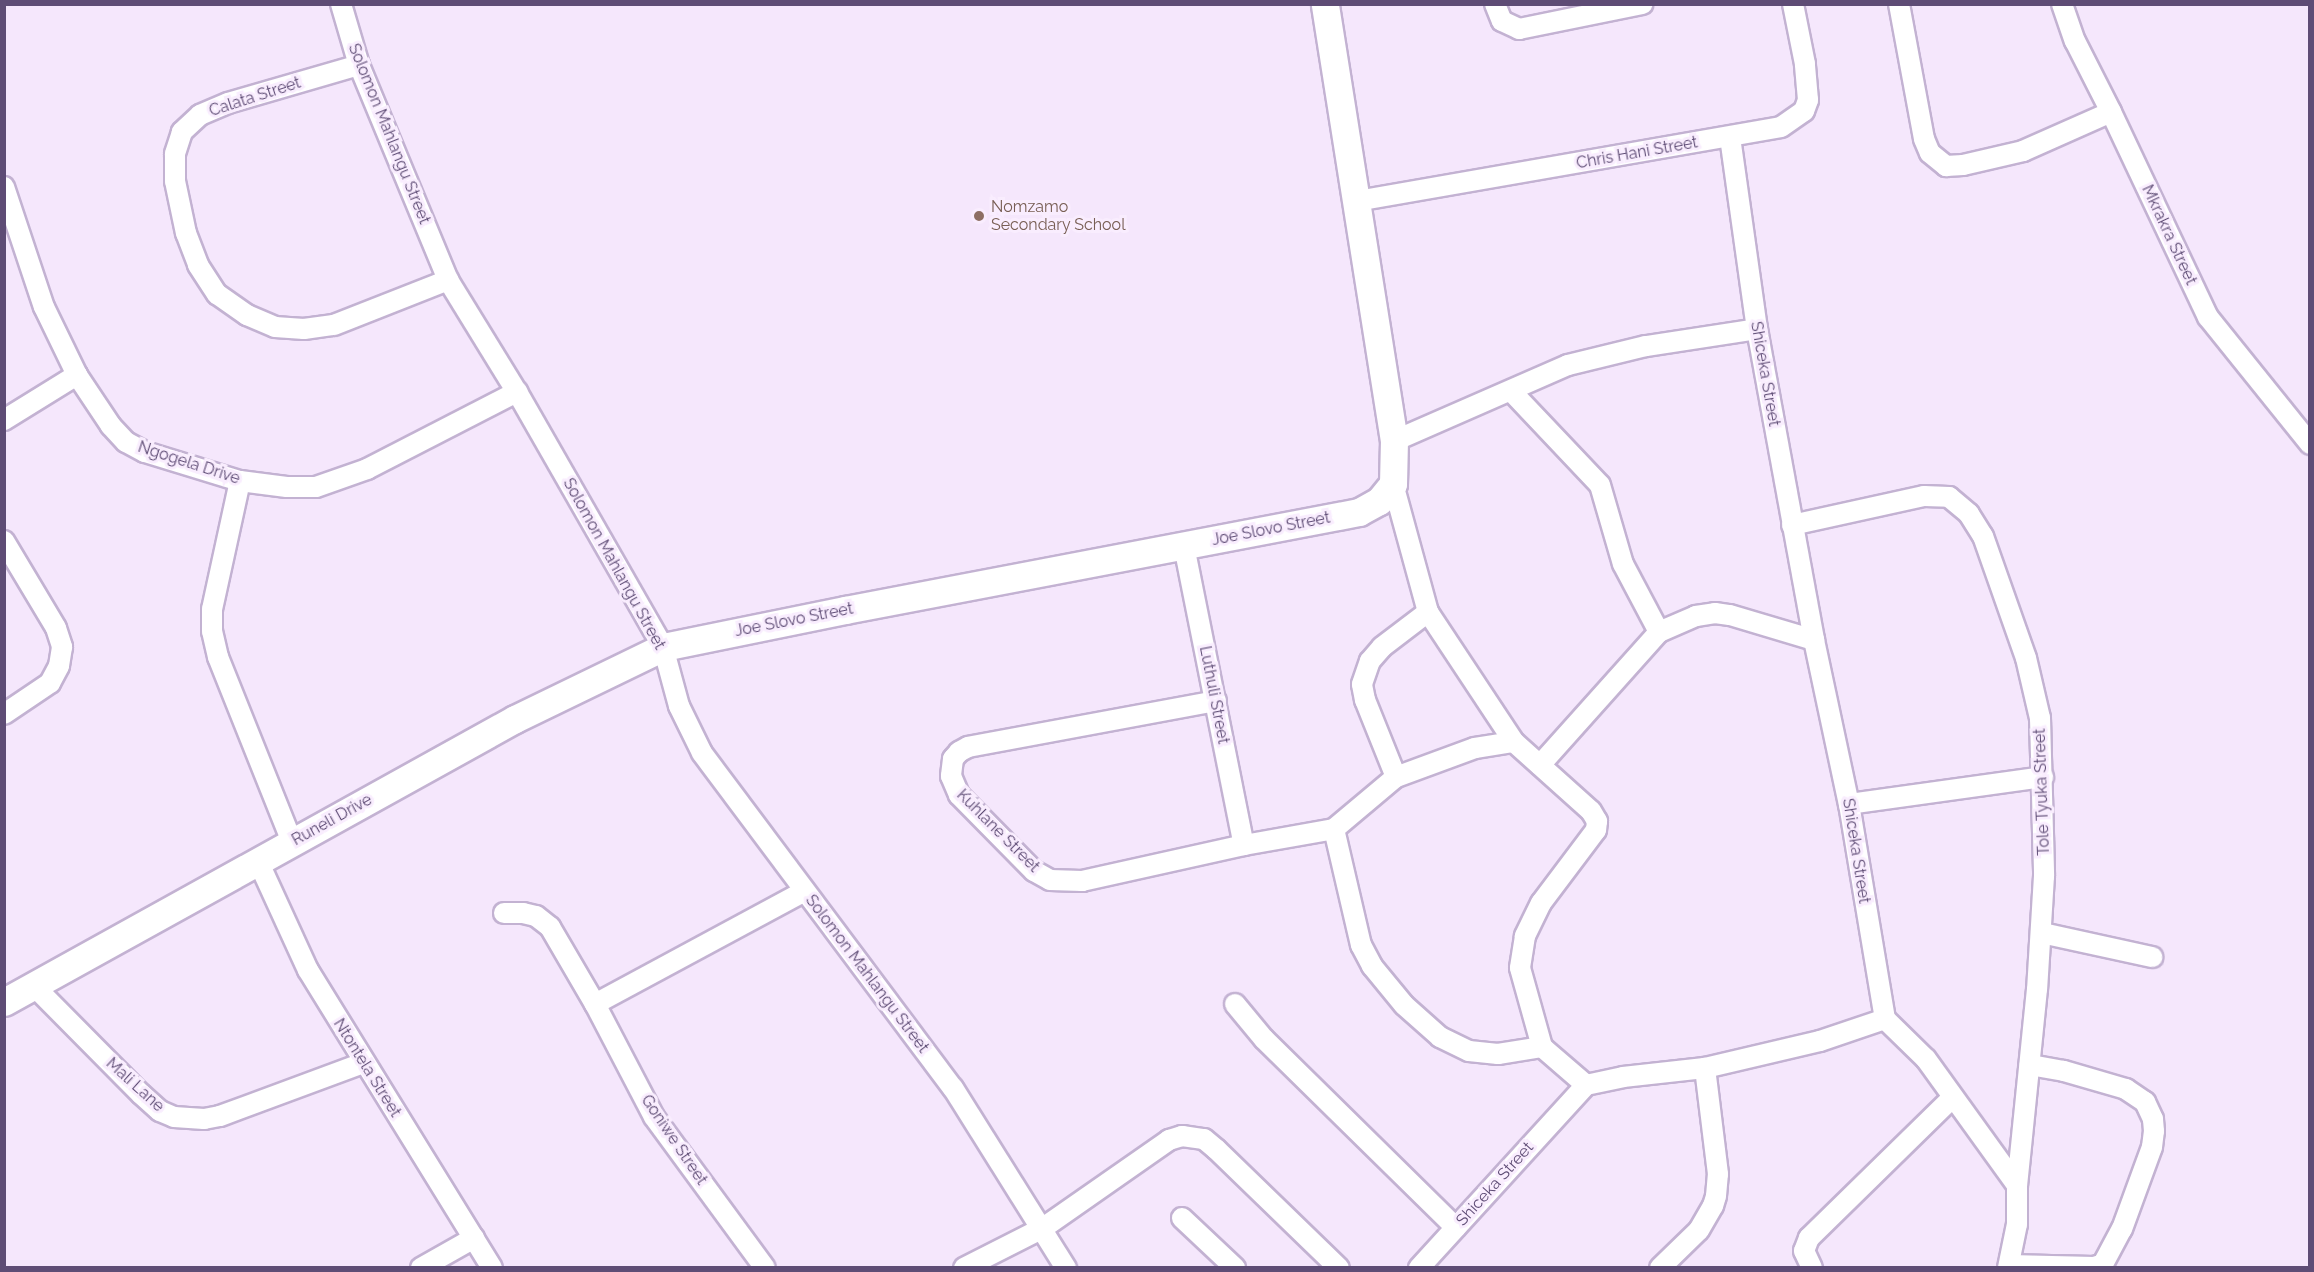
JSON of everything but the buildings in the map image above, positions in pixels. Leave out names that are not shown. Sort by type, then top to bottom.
[{"type":"street","name":"Solomon Mahlangu Street","points":[[341,4],[359,65],[448,280],[517,392],[663,647],[679,706],[702,753],[953,1088],[1066,1268]]},
{"type":"street","points":[[1325,4],[1394,441],[1393,484],[1428,612],[1514,742],[1591,811],[1598,824],[1596,830],[1541,903],[1525,936],[1520,968],[1522,983],[1538,1026],[1542,1047],[1586,1085],[1623,1077],[1706,1068],[1821,1041],[1885,1019],[1926,1059],[2017,1185]]},
{"type":"street","points":[[1495,4],[1502,21],[1519,29],[1639,5]]},
{"type":"street","name":"Chris Hani Street","points":[[1357,201],[1781,127],[1796,119],[1807,106],[1805,64],[1793,4]]},
{"type":"street","points":[[1899,4],[1924,139],[1930,153],[1946,166],[1963,165],[2023,151],[2111,112]]},
{"type":"street","name":"Mkrakra Street","points":[[2062,4],[2075,41],[2208,317],[2310,444]]},
{"type":"street","name":"Calata Street","points":[[359,65],[228,104],[200,115],[182,132],[176,154],[175,180],[186,234],[198,265],[217,294],[247,315],[275,327],[304,329],[333,325],[448,280]]},
{"type":"street","name":"Shiceka Street","points":[[1730,137],[1756,329],[1814,640],[1849,804],[1885,1019]]},
{"type":"street","name":"Ngogela Drive","points":[[4,187],[44,307],[77,375],[111,426],[126,442],[145,452],[240,481],[286,487],[316,487],[341,480],[517,392]]},
{"type":"street","points":[[1394,441],[1568,365],[1611,353],[1756,329]]},
{"type":"street","points":[[4,420],[77,375]]},
{"type":"street","points":[[1511,391],[1600,484],[1623,564],[1659,632]]},
{"type":"street","points":[[240,481],[213,609],[212,631],[218,657],[292,842]]},
{"type":"street","name":"Joe Slovo Street","points":[[663,647],[1359,512],[1379,501],[1393,484]]},
{"type":"street","name":"Tole Tyuka Street","points":[[1792,525],[1924,496],[1949,497],[1960,504],[1983,536],[2026,658],[2040,718],[2044,876],[2042,933],[2017,1185],[2017,1224],[2009,1266]]},
{"type":"street","points":[[4,541],[56,628],[62,647],[59,666],[50,683],[4,714]]},
{"type":"street","name":"Luthuli Street","points":[[1184,546],[1244,845]]},
{"type":"street","points":[[1396,777],[1365,700],[1362,684],[1370,661],[1382,647],[1428,612]]},
{"type":"street","points":[[1540,765],[1659,632],[1696,616],[1715,613],[1814,640]]},
{"type":"street","name":"Runeli Drive","points":[[4,1002],[515,719],[663,647]]},
{"type":"street","name":"Kuhlane Street","points":[[1216,701],[968,747],[953,759],[951,776],[959,795],[1034,871],[1050,880],[1082,881],[1244,845],[1334,829]]},
{"type":"street","points":[[1514,742],[1475,748],[1396,777],[1334,829],[1361,945],[1372,966],[1404,1005],[1440,1037],[1468,1051],[1498,1054],[1542,1047]]},
{"type":"street","points":[[1849,804],[2043,777]]},
{"type":"street","name":"Ntontela Street","points":[[258,861],[308,970],[363,1063],[492,1268]]},
{"type":"street","points":[[595,1004],[806,891]]},
{"type":"street","name":"Goniwe Street","points":[[504,914],[523,913],[536,916],[549,927],[595,1004],[654,1117],[765,1268]]},
{"type":"street","points":[[2042,933],[2152,957]]},
{"type":"street","name":"Mali Lane","points":[[34,986],[141,1094],[160,1111],[174,1117],[204,1119],[220,1116],[363,1063]]},
{"type":"street","points":[[1235,1004],[1264,1040],[1456,1228]]},
{"type":"street","points":[[2009,1266],[2105,1266],[2122,1229],[2151,1147],[2154,1131],[2150,1110],[2145,1102],[2126,1089],[2064,1071],[2030,1065]]},
{"type":"street","points":[[1660,1268],[1699,1230],[1716,1196],[1718,1174],[1706,1068]]},
{"type":"street","name":"Shiceka Street","points":[[1419,1268],[1586,1085]]},
{"type":"street","points":[[1812,1268],[1803,1251],[1809,1238],[1952,1098]]},
{"type":"street","points":[[964,1268],[1043,1228],[1169,1140],[1182,1136],[1204,1139],[1216,1149],[1335,1266]]},
{"type":"street","points":[[1182,1218],[1236,1268]]},
{"type":"street","points":[[421,1268],[474,1238]]},
{"type":"place","name":"Nomzamo Secondary School","points":[[979,216]]}]
